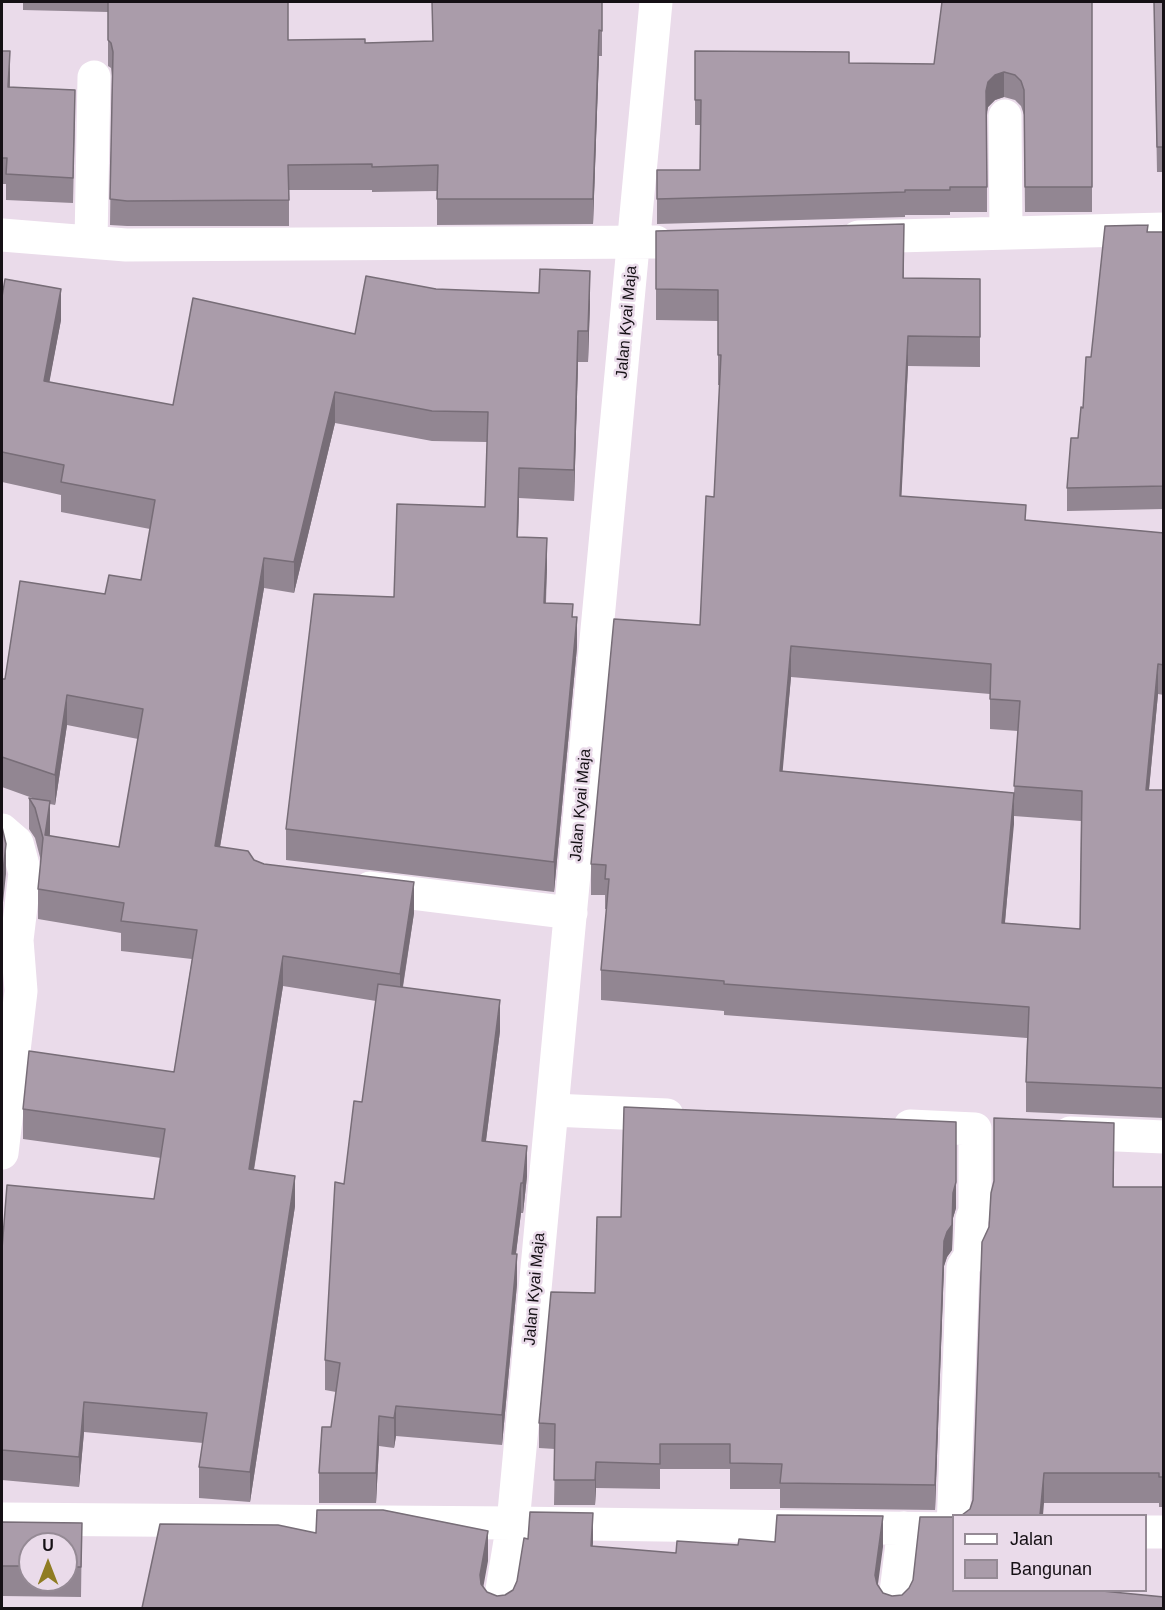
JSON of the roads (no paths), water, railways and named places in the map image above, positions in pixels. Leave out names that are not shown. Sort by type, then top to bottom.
[{"type":"street","name":"Jalan Kyai Maja","points":[[499,1608],[513,1523],[656,2]]},
{"type":"street","points":[[91,242],[94,77]]},
{"type":"street","points":[[1005,116],[1006,233]]},
{"type":"street","points":[[832,238],[1164,229]]},
{"type":"street","points":[[2,235],[126,245],[681,242]]},
{"type":"street","points":[[2,830],[17,843],[25,873],[17,940],[21,991],[2,1153]]},
{"type":"street","points":[[336,884],[571,913]]},
{"type":"street","points":[[552,1110],[693,1116]]},
{"type":"street","points":[[881,1125],[987,1129],[972,1219],[970,1256],[963,1267],[954,1514]]},
{"type":"street","points":[[1046,1132],[1164,1137]]},
{"type":"street","points":[[2,1519],[952,1529]]},
{"type":"street","points":[[894,1608],[904,1528]]},
{"type":"street","points":[[1147,1532],[1164,1532]]}]
